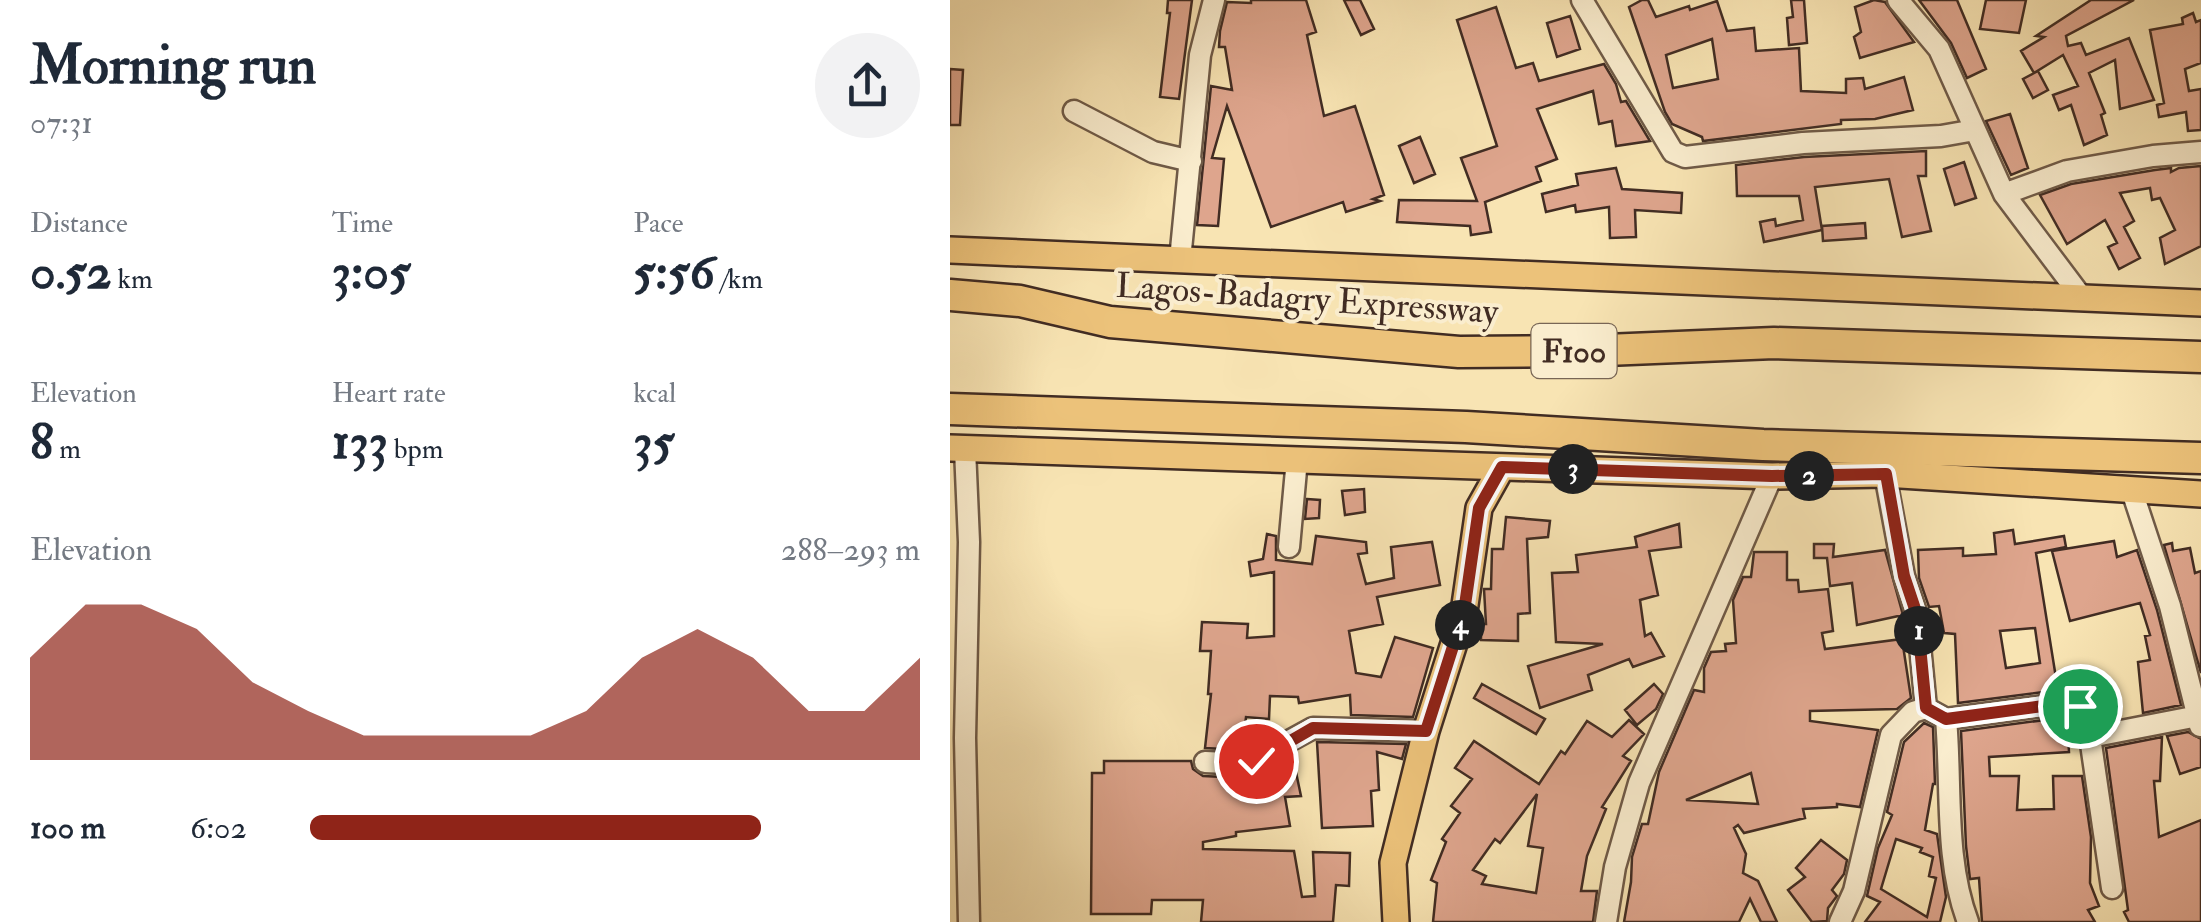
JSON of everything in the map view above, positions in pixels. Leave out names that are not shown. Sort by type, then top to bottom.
[{"type":"highway","name":"Lagos-Badagry Expressway","points":[[950,295],[1020,301],[1110,322],[1459,352],[1774,343],[2201,358]]},
{"type":"highway","points":[[950,409],[1466,428],[1763,445],[2201,458]]},
{"type":"main road","name":"Lagos-Badagry Expressway","points":[[950,250],[2201,303]]},
{"type":"main road","points":[[958,448],[1772,476],[1886,474],[2201,494]]},
{"type":"main road","points":[[1457,465],[1479,508]]},
{"type":"main road","points":[[1396,922],[1392,863],[1426,731],[1464,612],[1479,508],[1502,467]]},
{"type":"street","points":[[1180,260],[1200,54],[1214,0]]},
{"type":"street","points":[[1582,0],[1672,152],[1685,157],[1803,143],[1942,136],[1975,130]]},
{"type":"street","points":[[1898,0],[1938,49],[2004,194],[2083,299]]},
{"type":"street","points":[[1074,111],[1153,152],[1190,161]]},
{"type":"street","points":[[2004,194],[2066,170],[2201,152]]},
{"type":"street","points":[[958,448],[969,542],[965,738],[969,922]]},
{"type":"street","points":[[1289,546],[1297,459]]},
{"type":"street","points":[[1886,474],[1904,576],[1917,615],[1926,708]]},
{"type":"street","points":[[1606,922],[1615,866],[1640,783],[1772,476]]},
{"type":"street","points":[[2090,737],[2199,722],[2170,606],[2132,492]]},
{"type":"street","points":[[1840,922],[1854,891],[1890,734],[1912,712],[1926,708],[1946,719],[2073,702],[2080,706],[2090,737],[2112,888]]},
{"type":"street","points":[[1946,719],[1947,786],[1960,900],[1968,922]]},
{"type":"street","points":[[1205,762],[1246,764],[1313,728],[1426,731]]},
{"type":"building","points":[[1168,0],[1192,0],[1179,99],[1160,97],[1170,13]]},
{"type":"building","points":[[1306,0],[1316,32],[1307,35],[1324,116],[1355,106],[1384,195],[1373,199],[1380,201],[1346,212],[1343,202],[1271,227],[1227,106],[1212,158],[1224,159],[1218,226],[1197,225],[1211,86],[1232,90],[1225,47],[1219,47],[1220,31],[1227,2]]},
{"type":"building","points":[[1344,0],[1360,0],[1374,29],[1361,35]]},
{"type":"building","points":[[1648,0],[1656,17],[1717,1],[1727,31],[1754,28],[1756,51],[1799,48],[1801,91],[1846,93],[1846,79],[1863,78],[1865,89],[1904,77],[1913,110],[1875,119],[1841,120],[1841,124],[1703,141],[1702,137],[1672,124],[1665,112],[1629,7]],"holes":[[[1712,39],[1718,79],[1673,88],[1666,55]]]},
{"type":"building","points":[[1791,0],[1804,0],[1807,43],[1789,45],[1787,18],[1793,17]]},
{"type":"building","points":[[1874,0],[1885,2],[1914,42],[1860,58],[1854,37],[1861,32],[1855,7]]},
{"type":"building","points":[[1919,0],[1957,0],[1986,69],[1967,78],[1951,43]]},
{"type":"building","points":[[1986,0],[2026,0],[2019,33],[1980,29]]},
{"type":"building","points":[[2091,0],[2134,0],[2066,36],[2068,46],[2081,43],[2086,55],[2129,38],[2154,100],[2120,109],[2115,60],[2089,73],[2105,113],[2101,115],[2107,135],[2084,145],[2071,105],[2059,110],[2053,95],[2078,86],[2063,55],[2034,73],[2021,51],[2044,37],[2036,36]]},
{"type":"building","points":[[1496,7],[1516,68],[1533,63],[1539,81],[1604,64],[1621,102],[1626,101],[1650,141],[1616,146],[1612,121],[1599,124],[1593,91],[1537,109],[1557,159],[1536,167],[1541,181],[1485,202],[1491,232],[1471,235],[1470,226],[1397,222],[1399,200],[1477,201],[1461,158],[1497,146],[1457,20]]},
{"type":"building","points":[[2193,13],[2196,22],[2201,20],[2201,63],[2185,69],[2189,91],[2201,89],[2201,130],[2188,131],[2186,112],[2159,117],[2157,105],[2164,103],[2150,30],[2183,24],[2182,18]]},
{"type":"building","points":[[1570,16],[1580,49],[1557,57],[1547,23]]},
{"type":"building","points":[[950,69],[963,70],[960,125],[950,125]]},
{"type":"building","points":[[2038,71],[2048,90],[2033,98],[2023,79]]},
{"type":"building","points":[[2010,114],[2028,168],[2011,175],[1986,121]]},
{"type":"building","points":[[1420,137],[1435,174],[1414,183],[1399,146]]},
{"type":"building","points":[[1926,151],[1926,176],[1918,176],[1931,231],[1902,237],[1889,179],[1815,187],[1822,230],[1764,242],[1760,222],[1775,219],[1776,226],[1803,220],[1799,196],[1737,196],[1736,165]]},
{"type":"building","points":[[1964,162],[1976,198],[1955,205],[1944,169]]},
{"type":"building","points":[[2201,166],[2201,246],[2165,264],[2160,238],[2175,230],[2160,198],[2152,200],[2150,188],[2120,193],[2134,221],[2124,227],[2140,258],[2119,269],[2108,247],[2117,243],[2105,220],[2067,244],[2040,195],[2071,184]]},
{"type":"building","points":[[1616,168],[1622,189],[1682,193],[1681,213],[1635,210],[1636,237],[1610,238],[1609,207],[1576,212],[1575,205],[1546,212],[1542,194],[1578,185],[1576,174]]},
{"type":"building","points":[[1865,223],[1866,238],[1823,241],[1822,226]]},
{"type":"building","points":[[1364,489],[1365,512],[1345,515],[1342,491]]},
{"type":"building","points":[[1307,499],[1320,500],[1319,518],[1305,519]]},
{"type":"building","points":[[1506,517],[1550,521],[1548,537],[1527,539],[1530,613],[1518,614],[1518,641],[1481,640],[1481,624],[1486,624],[1484,589],[1491,589],[1492,549],[1503,549]]},
{"type":"building","points":[[1679,524],[1681,547],[1649,551],[1658,595],[1640,600],[1645,636],[1651,633],[1664,656],[1633,667],[1629,659],[1588,675],[1592,690],[1540,708],[1528,666],[1603,644],[1556,642],[1552,573],[1578,572],[1576,555],[1637,547],[1635,537]]},
{"type":"building","points":[[2013,530],[2015,544],[2064,536],[2066,547],[2036,553],[2056,678],[2065,676],[2066,689],[1958,703],[1955,634],[1944,633],[1939,606],[1929,607],[1919,578],[1918,550],[1963,548],[1963,556],[1996,554],[1994,533]],"holes":[[[2035,628],[2040,663],[2006,668],[2000,631]]]},
{"type":"building","points":[[1267,534],[1276,536],[1276,560],[1312,564],[1316,536],[1366,542],[1367,553],[1358,554],[1366,584],[1394,578],[1391,547],[1432,542],[1440,585],[1377,597],[1383,624],[1349,631],[1356,673],[1381,677],[1395,637],[1433,648],[1413,717],[1351,715],[1350,695],[1299,703],[1298,697],[1270,696],[1269,719],[1246,717],[1242,750],[1205,748],[1211,651],[1200,651],[1202,622],[1248,624],[1247,638],[1274,636],[1274,572],[1251,576],[1249,562],[1263,559]]},
{"type":"building","points":[[2114,541],[2117,557],[2137,550],[2181,705],[2143,713],[2138,662],[2150,660],[2145,636],[2150,635],[2140,603],[2070,621],[2052,551]]},
{"type":"building","points":[[2172,543],[2173,551],[2190,548],[2195,573],[2201,571],[2201,673],[2164,545]]},
{"type":"building","points":[[1814,544],[1834,544],[1833,557],[1885,550],[1903,615],[1857,625],[1852,583],[1830,586],[1827,558],[1814,558]]},
{"type":"building","points":[[1754,552],[1787,552],[1787,580],[1798,580],[1799,592],[1828,589],[1833,631],[1822,633],[1825,649],[1902,639],[1911,698],[1897,709],[1810,711],[1810,721],[1878,730],[1860,807],[1837,804],[1803,809],[1805,818],[1744,833],[1738,825],[1734,828],[1746,854],[1743,873],[1758,881],[1777,922],[1761,922],[1750,899],[1739,922],[1624,922],[1632,857],[1642,824],[1648,824],[1659,772],[1694,690],[1704,692],[1704,668],[1711,652],[1726,651],[1725,644],[1736,643],[1733,600],[1743,577],[1751,577]],"holes":[[[1751,773],[1758,804],[1686,800]]]},
{"type":"building","points":[[2087,670],[2100,721],[2092,698],[2080,690],[2075,673]]},
{"type":"building","points":[[1482,684],[1545,719],[1536,734],[1474,698]]},
{"type":"building","points":[[1654,684],[1663,694],[1656,709],[1637,725],[1625,710]]},
{"type":"building","points":[[2067,717],[2069,752],[1989,757],[1990,776],[2019,776],[2017,810],[2054,809],[2053,776],[2082,776],[2091,837],[2090,883],[2099,906],[2088,910],[2095,922],[1982,922],[1979,878],[1970,879],[1966,846],[1961,731]]},
{"type":"building","points":[[1629,720],[1644,734],[1623,756],[1631,761],[1602,807],[1606,809],[1587,856],[1581,891],[1597,891],[1593,922],[1433,922],[1437,883],[1431,880],[1446,842],[1442,839],[1460,813],[1451,806],[1472,779],[1455,768],[1474,741],[1539,784],[1587,721],[1612,737]],"holes":[[[1537,794],[1528,846],[1543,848],[1536,893],[1482,884],[1486,876],[1473,870],[1495,839],[1500,843]]]},
{"type":"building","points":[[1924,723],[1933,727],[1935,784],[1925,830],[1937,834],[1946,897],[1940,922],[1865,922],[1880,902],[1867,896],[1878,848],[1892,815],[1887,812],[1904,742]],"holes":[[[1896,839],[1922,848],[1920,852],[1933,857],[1929,876],[1936,878],[1927,917],[1881,889]]]},
{"type":"building","points":[[2188,732],[2201,739],[2201,767],[2180,774],[2167,736]]},
{"type":"building","points":[[2162,737],[2160,781],[2154,781],[2159,837],[2201,820],[2201,922],[2129,922],[2124,912],[2128,910],[2106,748]]},
{"type":"building","points":[[1317,742],[1406,744],[1402,759],[1377,752],[1379,790],[1371,791],[1373,826],[1322,828]]},
{"type":"building","points":[[1293,758],[1301,796],[1285,797],[1290,826],[1236,832],[1236,836],[1203,842],[1203,849],[1294,851],[1302,897],[1315,896],[1313,852],[1350,853],[1349,886],[1336,885],[1333,922],[1201,922],[1203,900],[1152,900],[1151,914],[1091,914],[1092,773],[1104,773],[1104,761],[1191,761],[1193,769],[1203,776],[1246,778]]},
{"type":"building","points":[[1821,840],[1847,860],[1844,874],[1832,890],[1837,896],[1828,908],[1827,921],[1812,922],[1788,890],[1805,877],[1796,868]]},
{"type":"route","points":[[1256,761],[1313,728],[1426,731],[1464,612],[1479,508],[1502,467],[1772,476],[1886,474],[1904,576],[1917,615],[1926,708],[1946,719],[1956,719],[2073,702],[2080,706]]}]
